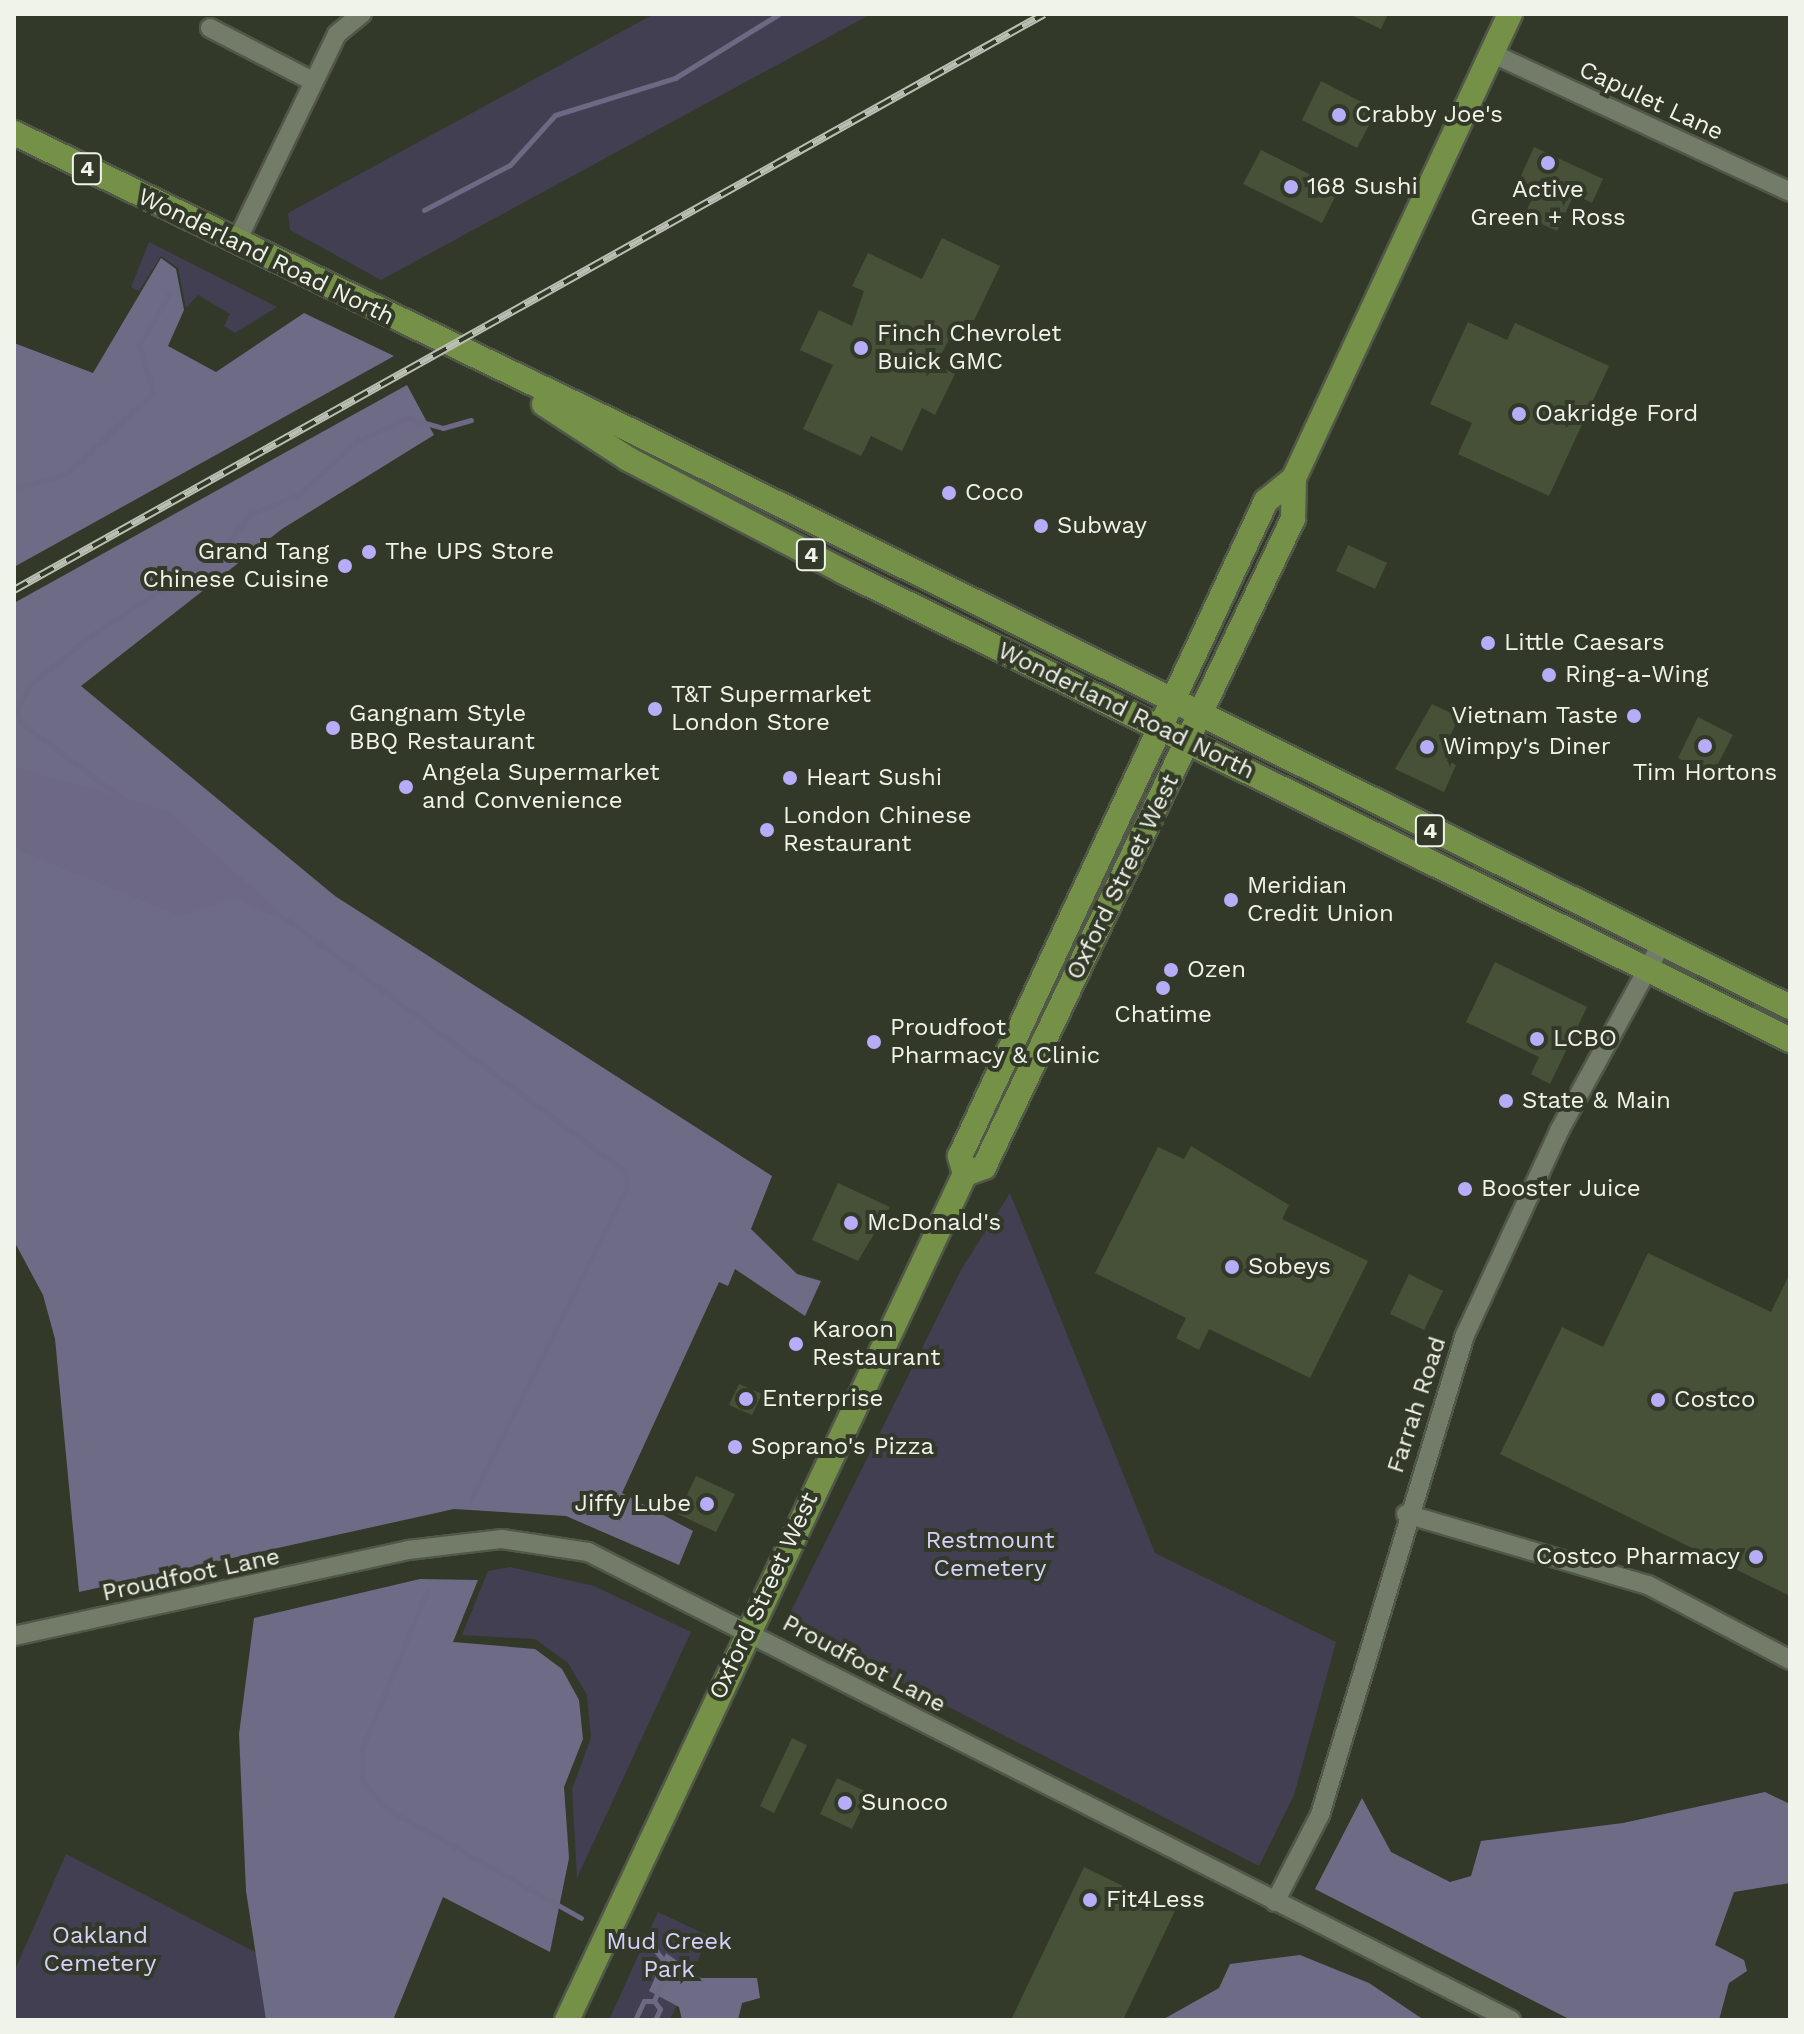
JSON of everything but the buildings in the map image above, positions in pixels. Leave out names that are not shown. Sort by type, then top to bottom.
[{"type":"main road","name":"Oxford Street West","points":[[965,1174],[984,1167],[1293,519],[1294,478],[1510,14]]},
{"type":"main road","name":"Wonderland Road North","points":[[14,133],[1202,712],[1661,945],[1790,1007]]},
{"type":"main road","name":"Wonderland Road North","points":[[475,359],[628,459],[1790,1040]]},
{"type":"main road","name":"Oxford Street West","points":[[567,2020],[965,1174],[960,1156],[1266,501],[1294,478]]},
{"type":"street","points":[[236,243],[337,34],[362,14]]},
{"type":"street","points":[[210,28],[314,82]]},
{"type":"street","name":"Capulet Lane","points":[[1491,53],[1790,192]]},
{"type":"street","name":"Farrah Road","points":[[1275,1902],[1320,1815],[1406,1514],[1464,1337],[1559,1131],[1661,945]]},
{"type":"street","points":[[1406,1514],[1648,1585],[1790,1660]]},
{"type":"street","name":"Proudfoot Lane","points":[[14,1636],[408,1550],[502,1539],[588,1552],[748,1630],[1511,2020]]},
{"type":"green space","points":[[654,14],[871,14],[381,280],[290,230],[288,213]]},
{"type":"green space","points":[[149,242],[277,307],[235,333],[224,326],[230,314],[198,295],[186,308],[178,268],[161,256],[139,291],[131,287]]},
{"type":"green space","points":[[161,258],[176,269],[184,310],[168,346],[216,372],[304,313],[394,356],[14,567],[14,343],[93,373]]},
{"type":"green space","points":[[407,385],[434,435],[282,529],[81,686],[335,896],[772,1176],[751,1229],[797,1274],[821,1281],[805,1316],[735,1269],[728,1286],[719,1282],[622,1493],[693,1531],[679,1565],[566,1516],[454,1509],[79,1592],[55,1339],[43,1295],[14,1241],[14,603]]},
{"type":"green space","name":"Restmount Cemetery","points":[[1010,1193],[1155,1553],[1336,1642],[1294,1795],[1259,1866],[785,1623],[962,1268]]},
{"type":"green space","points":[[510,1567],[594,1586],[691,1632],[577,1878],[572,1789],[591,1738],[587,1695],[568,1663],[535,1639],[462,1635],[488,1571]]},
{"type":"green space","points":[[420,1579],[478,1580],[453,1642],[535,1649],[562,1669],[579,1700],[583,1739],[564,1787],[569,1858],[550,1952],[443,1897],[393,2020],[266,2020],[246,1891],[239,1734],[254,1618]]},
{"type":"green space","points":[[1765,1792],[1790,1804],[1790,1883],[1734,1892],[1715,1945],[1744,1960],[1747,1971],[1729,1983],[1719,2020],[1571,2020],[1315,1889],[1362,1798],[1391,1852],[1450,1882],[1471,1876],[1481,1841],[1623,1823]]},
{"type":"green space","name":"Oakland Cemetery","points":[[66,1854],[386,2020],[14,2020],[14,1972]]},
{"type":"green space","name":"Mud Creek Park","points":[[658,1912],[709,1936],[670,2020],[609,2020]]},
{"type":"green space","points":[[666,1953],[701,1978],[757,1978],[760,1998],[742,2003],[738,2020],[682,2020],[679,2007],[649,1991]]},
{"type":"green space","points":[[1300,1955],[1369,1983],[1424,2020],[1162,2020],[1219,1988],[1230,1964]]},
{"type":"shaded area","points":[[14,767],[168,811],[292,924],[234,898],[180,916],[23,852],[14,845]]},
{"type":"waterway","points":[[424,210],[510,165],[555,115],[675,78],[779,14]]},
{"type":"waterway","points":[[14,489],[68,473],[153,392],[139,345],[169,294]]},
{"type":"waterway","points":[[129,803],[21,723],[16,711],[30,685],[91,635],[216,555],[251,514],[298,495],[358,440],[408,418],[443,428],[471,420]]},
{"type":"waterway","points":[[288,920],[624,1170],[627,1187],[471,1499]]},
{"type":"waterway","points":[[427,1591],[362,1749],[362,1780],[384,1807],[581,1918]]},
{"type":"waterway","points":[[639,1946],[656,1951],[669,1967],[654,2001]]},
{"type":"waterway","points":[[635,2020],[644,2001],[654,2001]]},
{"type":"waterway","points":[[654,2001],[660,2009],[655,2020]]},
{"type":"railway","points":[[14,590],[1044,14]]},
{"type":"place","name":"Crabby Joe's","points":[[1339,115]]},
{"type":"place","name":"Active Green + Ross","points":[[1548,163]]},
{"type":"place","name":"168 Sushi","points":[[1291,187]]},
{"type":"place","name":"Finch Chevrolet Buick GMC","points":[[861,348]]},
{"type":"place","name":"Oakridge Ford","points":[[1519,414]]},
{"type":"place","name":"Coco","points":[[949,493]]},
{"type":"place","name":"Subway","points":[[1041,526]]},
{"type":"place","name":"The UPS Store","points":[[369,552]]},
{"type":"place","name":"Grand Tang Chinese Cuisine","points":[[345,566]]},
{"type":"place","name":"Little Caesars","points":[[1488,643]]},
{"type":"place","name":"Ring-a-Wing","points":[[1549,675]]},
{"type":"place","name":"T&T Supermarket London Store","points":[[655,709]]},
{"type":"place","name":"Vietnam Taste","points":[[1634,716]]},
{"type":"place","name":"Gangnam Style BBQ Restaurant","points":[[333,728]]},
{"type":"place","name":"Tim Hortons","points":[[1705,746]]},
{"type":"place","name":"Wimpy's Diner","points":[[1427,747]]},
{"type":"place","name":"Heart Sushi","points":[[790,778]]},
{"type":"place","name":"Angela Supermarket and Convenience","points":[[406,787]]},
{"type":"place","name":"London Chinese Restaurant","points":[[767,830]]},
{"type":"place","name":"Meridian Credit Union","points":[[1231,900]]},
{"type":"place","name":"Ozen","points":[[1171,970]]},
{"type":"place","name":"Chatime","points":[[1163,988]]},
{"type":"place","name":"LCBO","points":[[1537,1039]]},
{"type":"place","name":"Proudfoot Pharmacy & Clinic","points":[[874,1042]]},
{"type":"place","name":"State & Main","points":[[1506,1101]]},
{"type":"place","name":"Booster Juice","points":[[1465,1189]]},
{"type":"place","name":"McDonald's","points":[[851,1223]]},
{"type":"place","name":"Sobeys","points":[[1232,1267]]},
{"type":"place","name":"Karoon Restaurant","points":[[796,1344]]},
{"type":"place","name":"Enterprise","points":[[746,1399]]},
{"type":"place","name":"Costco","points":[[1658,1400]]},
{"type":"place","name":"Soprano's Pizza","points":[[735,1447]]},
{"type":"place","name":"Jiffy Lube","points":[[707,1504]]},
{"type":"place","name":"Costco Pharmacy","points":[[1756,1557]]},
{"type":"place","name":"Sunoco","points":[[845,1803]]},
{"type":"place","name":"Fit4Less","points":[[1090,1900]]}]
